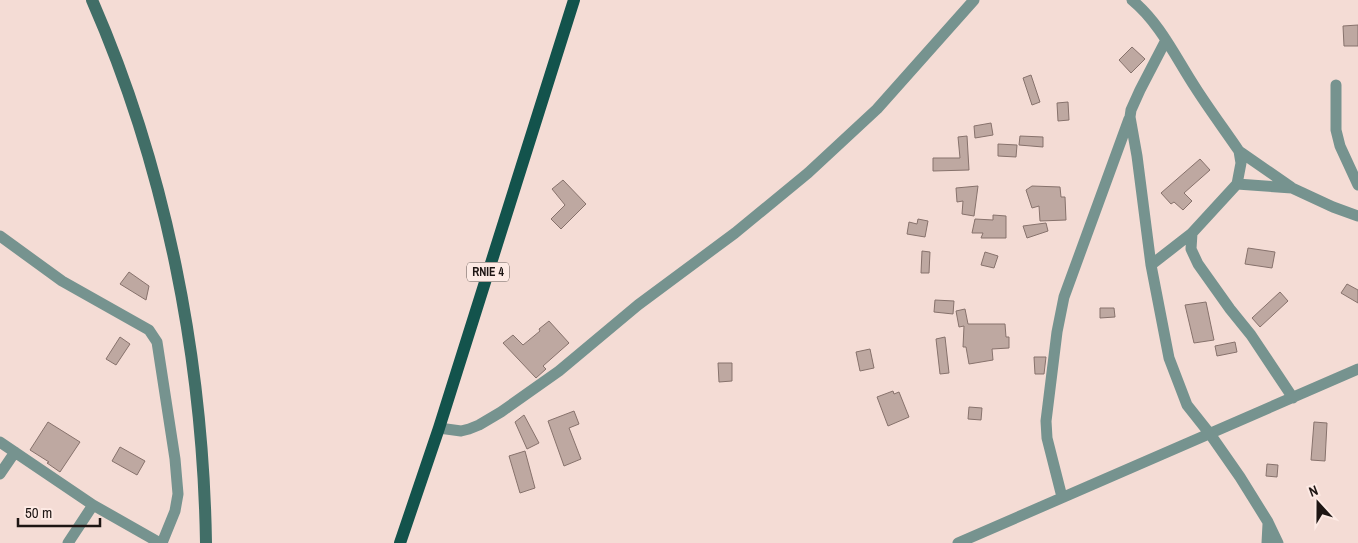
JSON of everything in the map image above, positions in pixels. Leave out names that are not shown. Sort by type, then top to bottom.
[{"type":"main road","points":[[92,0],[119,67],[138,122],[158,191],[178,276],[202,447],[206,543]]},
{"type":"main road","name":"RNIE 4","points":[[400,543],[439,428],[574,0]]},
{"type":"street","points":[[439,428],[469,430],[501,412],[559,371],[638,304],[735,233],[808,173],[876,109],[974,0]]},
{"type":"street","points":[[1132,0],[1144,11],[1166,40],[1196,88],[1239,150],[1292,188],[1358,216]]},
{"type":"street","points":[[1062,497],[1047,438],[1046,421],[1057,332],[1064,297],[1130,118],[1131,110],[1166,40]]},
{"type":"street","points":[[1336,86],[1336,130],[1340,146],[1358,185]]},
{"type":"street","points":[[1130,118],[1137,156],[1151,265],[1169,358],[1177,383],[1187,405],[1210,434],[1240,478],[1268,522],[1278,543]]},
{"type":"street","points":[[1151,265],[1192,233],[1237,184],[1241,163],[1239,150]]},
{"type":"street","points":[[1237,184],[1292,188]]},
{"type":"street","points":[[1192,233],[1190,242],[1192,255],[1251,335],[1294,398]]},
{"type":"street","points":[[0,236],[62,281],[149,330],[154,336],[157,342],[172,437],[178,494],[175,511],[161,543],[93,505],[0,442]]},
{"type":"street","points":[[958,543],[1358,369]]},
{"type":"street","points":[[0,474],[15,452]]},
{"type":"street","points":[[68,543],[93,505]]},
{"type":"street","points":[[1267,543],[1268,522]]},
{"type":"building","points":[[1358,25],[1358,46],[1344,46],[1343,26]]},
{"type":"building","points":[[1132,47],[1145,59],[1131,73],[1119,60]]},
{"type":"building","points":[[1031,75],[1040,102],[1032,105],[1023,78]]},
{"type":"building","points":[[1068,102],[1069,120],[1058,121],[1057,103]]},
{"type":"building","points":[[991,123],[993,135],[975,138],[974,126]]},
{"type":"building","points":[[967,136],[969,170],[933,171],[933,158],[960,158],[958,137]]},
{"type":"building","points":[[1020,136],[1043,137],[1043,147],[1019,145]]},
{"type":"building","points":[[998,144],[1017,145],[1016,157],[998,156]]},
{"type":"building","points":[[1200,159],[1210,170],[1184,193],[1192,201],[1183,210],[1174,202],[1171,204],[1161,193]]},
{"type":"building","points":[[563,180],[586,204],[561,229],[551,219],[565,205],[552,189]]},
{"type":"building","points":[[978,186],[974,216],[962,214],[963,201],[957,202],[956,188]]},
{"type":"building","points":[[1032,186],[1060,187],[1061,197],[1065,197],[1066,220],[1040,221],[1039,206],[1032,208],[1026,190]]},
{"type":"building","points":[[993,215],[1006,216],[1006,238],[981,238],[983,233],[972,233],[975,219],[993,220]]},
{"type":"building","points":[[918,219],[928,221],[925,237],[907,234],[909,222],[917,224]]},
{"type":"building","points":[[1046,223],[1048,231],[1027,238],[1023,226]]},
{"type":"building","points":[[1248,248],[1275,252],[1272,268],[1245,264]]},
{"type":"building","points":[[922,251],[930,252],[929,273],[921,273]]},
{"type":"building","points":[[985,252],[998,256],[994,268],[981,265]]},
{"type":"building","points":[[129,272],[149,286],[146,300],[120,284]]},
{"type":"building","points":[[1347,284],[1358,290],[1358,303],[1341,293]]},
{"type":"building","points":[[1280,292],[1288,301],[1260,327],[1252,318]]},
{"type":"building","points":[[935,300],[954,301],[953,314],[934,312]]},
{"type":"building","points":[[1206,302],[1214,340],[1194,343],[1185,305]]},
{"type":"building","points":[[1100,308],[1114,308],[1115,317],[1100,318]]},
{"type":"building","points":[[965,309],[968,324],[1005,324],[1006,337],[1009,337],[1009,348],[992,349],[993,360],[969,364],[966,347],[963,347],[964,326],[959,327],[956,311]]},
{"type":"building","points":[[549,321],[569,343],[543,366],[546,369],[536,378],[503,343],[513,335],[523,345]]},
{"type":"building","points":[[120,337],[130,344],[116,365],[106,359]]},
{"type":"building","points":[[945,337],[949,373],[940,374],[936,339]]},
{"type":"building","points":[[1235,342],[1237,352],[1217,356],[1215,346]]},
{"type":"building","points":[[870,349],[874,368],[860,371],[856,352]]},
{"type":"building","points":[[1034,357],[1046,357],[1044,374],[1035,374]]},
{"type":"building","points":[[718,363],[732,363],[732,381],[719,382]]},
{"type":"building","points":[[893,391],[894,394],[899,392],[909,417],[888,426],[877,397]]},
{"type":"building","points":[[969,407],[982,408],[981,420],[968,419]]},
{"type":"building","points":[[574,411],[579,424],[569,428],[581,459],[564,466],[548,421]]},
{"type":"building","points":[[524,415],[539,443],[527,449],[515,422]]},
{"type":"building","points":[[48,422],[80,442],[60,472],[47,463],[49,462],[30,450]]},
{"type":"building","points":[[1314,422],[1327,423],[1325,461],[1311,460]]},
{"type":"building","points":[[120,447],[145,461],[137,475],[112,461]]},
{"type":"building","points":[[525,451],[535,488],[520,493],[509,456]]},
{"type":"building","points":[[1267,464],[1278,465],[1277,477],[1266,476]]}]
